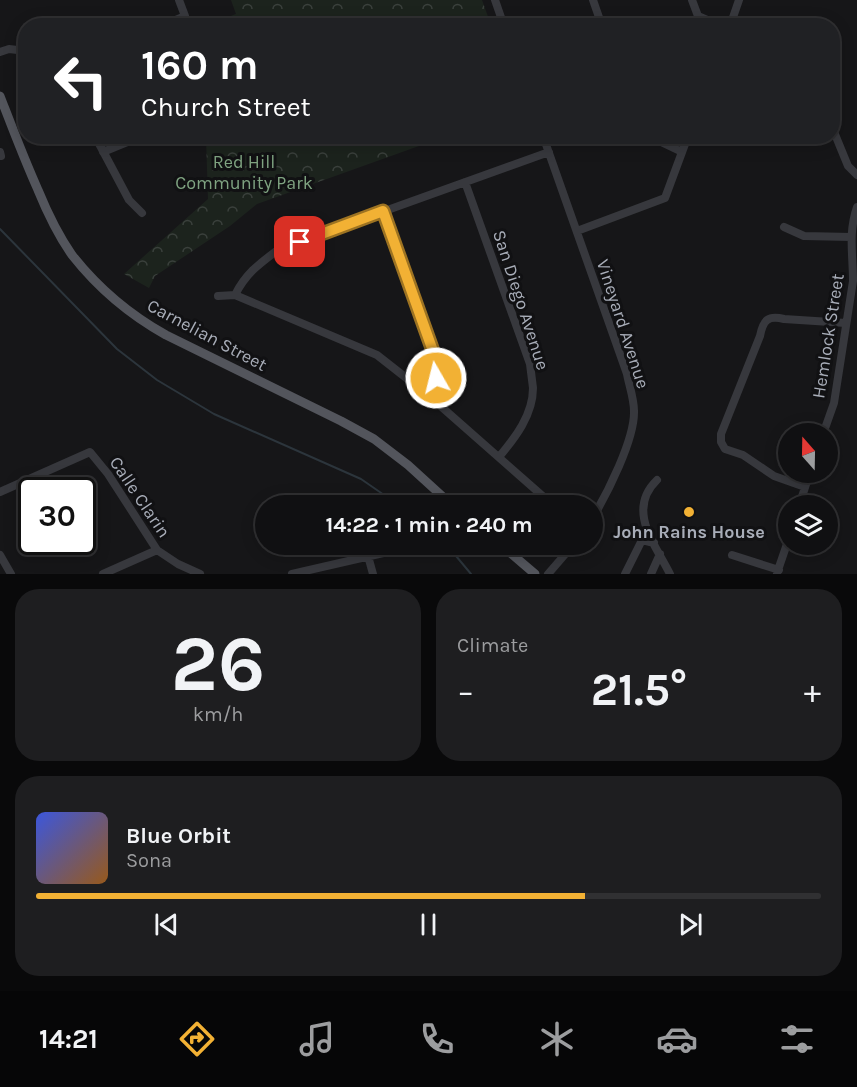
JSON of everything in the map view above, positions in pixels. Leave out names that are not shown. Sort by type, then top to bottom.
[{"type":"main road","name":"Carnelian Street","points":[[0,96],[18,141]]},
{"type":"main road","name":"Carnelian Street","points":[[19,144],[47,212],[72,255],[120,305],[166,335],[374,439],[408,465],[435,495]]},
{"type":"main road","points":[[513,555],[535,574]]},
{"type":"street","points":[[179,0],[185,16],[180,18]]},
{"type":"street","points":[[495,0],[501,18]]},
{"type":"street","points":[[593,0],[599,18]]},
{"type":"street","points":[[692,0],[698,16],[703,18]]},
{"type":"street","points":[[733,18],[739,0]]},
{"type":"street","points":[[0,52],[9,49],[18,50]]},
{"type":"street","points":[[99,144],[129,200],[142,213]]},
{"type":"street","points":[[103,152],[122,144]]},
{"type":"street","name":"Vineyard Avenue","points":[[546,144],[627,374],[634,410],[632,429],[626,448],[603,502]]},
{"type":"street","points":[[665,144],[682,152]]},
{"type":"street","points":[[577,231],[665,198],[685,144]]},
{"type":"street","points":[[839,144],[848,166],[857,175]]},
{"type":"street","points":[[235,295],[242,280],[279,249],[549,152]]},
{"type":"street","name":"San Diego Avenue","points":[[465,182],[530,364],[533,391],[527,415],[516,436],[500,457]]},
{"type":"street","name":"Hemlock Street","points":[[828,423],[834,403],[853,281],[851,237],[852,222],[857,207]]},
{"type":"street","points":[[383,211],[438,366],[436,378],[428,395]]},
{"type":"street","points":[[784,227],[804,236],[851,237]]},
{"type":"street","points":[[218,296],[235,295],[376,355],[428,395],[542,495]]},
{"type":"street","points":[[805,487],[774,476],[743,455],[726,449],[721,442],[721,434],[760,336],[762,324],[776,317],[846,323]]},
{"type":"street","name":"Calle Clarin","points":[[0,492],[90,452],[108,474],[157,550],[178,564],[200,574]]},
{"type":"street","points":[[657,480],[643,502],[643,518],[670,574]]},
{"type":"street","points":[[802,495],[806,483]]},
{"type":"street","points":[[625,574],[642,540],[654,543]]},
{"type":"street","points":[[103,574],[157,550]]},
{"type":"street","points":[[651,574],[660,554]]},
{"type":"street","points":[[0,555],[11,574]]},
{"type":"street","points":[[292,574],[373,555]]},
{"type":"street","points":[[548,574],[564,555]]},
{"type":"street","points":[[732,555],[778,572],[784,555]]},
{"type":"street","points":[[368,556],[373,574]]},
{"type":"green space","points":[[231,0],[482,0],[488,18],[225,18],[236,14]]},
{"type":"green space","name":"Red Hill Community Park","points":[[206,144],[424,144],[257,204],[230,226],[155,276],[149,288],[124,274],[208,199]]},
{"type":"waterway","points":[[0,229],[117,349],[157,380],[214,414],[361,479],[384,495]]},
{"type":"waterway","points":[[455,555],[471,574]]},
{"type":"place","name":"John Rains House","points":[[689,512]]},
{"type":"route","points":[[300,242],[383,211],[438,366],[436,378]]}]
